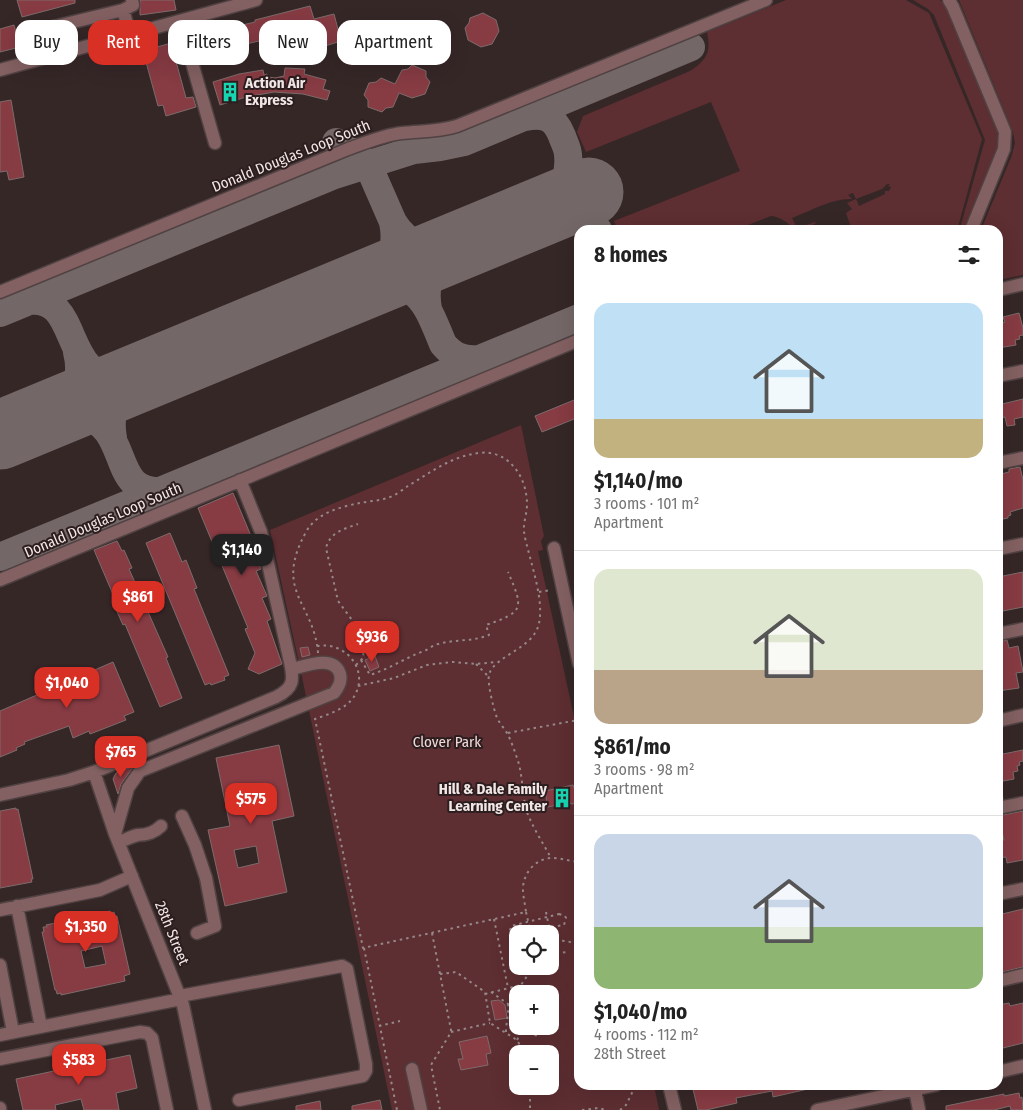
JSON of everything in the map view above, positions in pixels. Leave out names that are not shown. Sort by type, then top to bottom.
[{"type":"street","points":[[78,21],[123,10],[132,5],[132,0]]},
{"type":"street","points":[[182,20],[218,5],[256,0]]},
{"type":"street","name":"Donald Douglas Loop South","points":[[0,292],[348,149],[372,140],[401,133],[432,132],[457,126],[766,0]]},
{"type":"street","points":[[949,0],[1005,132],[1006,140],[973,225]]},
{"type":"street","points":[[123,10],[126,20]]},
{"type":"street","points":[[0,70],[18,65]]},
{"type":"street","points":[[193,65],[215,143]]},
{"type":"street","points":[[1003,289],[1023,284]]},
{"type":"street","name":"Donald Douglas Loop South","points":[[0,580],[574,342]]},
{"type":"street","points":[[1003,375],[1023,371]]},
{"type":"street","points":[[1003,462],[1023,458]]},
{"type":"street","points":[[0,795],[69,780],[94,772],[286,692],[292,685],[291,666],[262,532],[240,480]]},
{"type":"street","points":[[1003,548],[1023,544]]},
{"type":"street","points":[[554,548],[574,630]]},
{"type":"street","points":[[1003,633],[1023,629]]},
{"type":"street","points":[[138,835],[117,838],[128,788],[140,771],[334,693],[340,681],[340,674],[337,668],[329,663],[291,666]]},
{"type":"street","points":[[1003,720],[1023,715]]},
{"type":"street","name":"28th Street","points":[[94,772],[117,838],[180,997],[205,1110]]},
{"type":"street","points":[[1003,807],[1023,803]]},
{"type":"street","points":[[182,816],[195,845],[206,878],[215,926],[197,933]]},
{"type":"street","points":[[0,910],[100,890],[132,876]]},
{"type":"street","points":[[1003,893],[1023,889]]},
{"type":"street","points":[[17,906],[36,1028],[37,1051]]},
{"type":"street","points":[[0,965],[13,1032]]},
{"type":"street","points":[[0,1035],[218,989],[342,966],[347,969],[365,1056],[366,1071],[363,1076],[239,1100]]},
{"type":"street","points":[[1003,980],[1023,975]]},
{"type":"street","points":[[0,1059],[140,1032],[147,1034],[152,1038],[167,1110]]},
{"type":"street","points":[[1003,1071],[1023,1066]]},
{"type":"street","points":[[412,1069],[422,1110]]},
{"type":"street","points":[[670,1090],[675,1110]]},
{"type":"street","points":[[817,1110],[915,1090],[919,1110]]},
{"type":"path","points":[[319,663],[318,646],[310,622],[298,598],[292,572],[295,558],[310,526],[325,513],[387,498],[444,463],[470,454],[493,453],[506,459],[516,469],[524,485],[527,504],[524,530],[539,592],[540,611],[536,632],[529,642],[499,661],[488,676]]},
{"type":"path","points":[[356,664],[364,657],[358,631],[338,601],[326,548],[328,541],[336,533],[358,524]]},
{"type":"path","points":[[361,660],[370,675],[395,666],[406,658],[436,644],[473,640],[489,636],[486,626],[510,617],[515,612],[517,606],[517,593],[508,572]]},
{"type":"path","points":[[539,592],[551,590]]},
{"type":"path","points":[[318,646],[327,644],[339,647],[349,653],[356,664],[359,674],[358,686],[354,696],[345,706],[315,719],[397,1110]]},
{"type":"path","points":[[358,686],[394,678],[427,665],[453,662],[476,664],[499,661]]},
{"type":"path","points":[[476,664],[488,676],[497,718],[508,734],[522,775],[526,809],[551,858]]},
{"type":"path","points":[[508,734],[574,721]]},
{"type":"path","points":[[529,925],[522,888],[524,878],[538,862],[551,858],[574,861]]},
{"type":"path","points":[[363,948],[526,912]]},
{"type":"path","points":[[546,912],[549,925]]},
{"type":"path","points":[[516,925],[562,914],[566,918],[564,924],[559,925]]},
{"type":"path","points":[[485,994],[508,988],[494,919]]},
{"type":"path","points":[[432,933],[451,1032],[431,1065],[440,1110]]},
{"type":"path","points":[[559,941],[566,940],[574,942]]},
{"type":"path","points":[[559,953],[567,952]]},
{"type":"path","points":[[440,974],[456,972],[484,992],[490,1023]]},
{"type":"path","points":[[521,985],[528,975]]},
{"type":"path","points":[[491,992],[508,1004],[509,1016],[506,1021],[506,1033]]},
{"type":"path","points":[[380,1026],[400,1021]]},
{"type":"path","points":[[451,1032],[490,1023],[517,1040],[520,1045]]},
{"type":"path","points":[[517,1040],[520,1035]]},
{"type":"path","points":[[620,1110],[626,1105],[634,1090]]},
{"type":"path","points":[[530,1095],[530,1110]]},
{"type":"path","points":[[582,1110],[598,1108],[606,1110]]},
{"type":"green space","points":[[786,0],[906,0],[929,13],[982,139],[959,225],[850,225],[846,213],[852,209],[847,203],[856,199],[853,193],[848,195],[852,199],[829,203],[792,218],[796,225],[789,225],[778,217],[771,216],[748,225],[616,225],[614,221],[740,171],[711,102],[586,152],[577,132],[583,116],[696,67],[707,54],[709,44],[707,32]],"holes":[[[887,184],[890,184],[888,186],[891,187],[889,191],[885,191],[885,194],[859,206],[856,199],[882,189]]]},
{"type":"green space","points":[[913,0],[940,0],[945,5],[953,25],[952,27],[954,27],[997,130],[999,143],[966,225],[961,225],[985,140],[934,15]]},
{"type":"green space","points":[[959,0],[1023,0],[1023,275],[1003,279],[1003,225],[983,225],[1012,155],[1015,143],[1013,132]]},
{"type":"green space","name":"Clover Park","points":[[521,425],[544,536],[541,541],[543,550],[538,551],[574,717],[574,1090],[655,1090],[659,1110],[392,1110],[270,530]]},
{"type":"building","points":[[17,0],[75,0],[75,3],[22,17]]},
{"type":"building","points":[[140,0],[174,0],[176,10],[140,15]]},
{"type":"building","points":[[310,6],[314,19],[334,14],[337,26],[337,42],[327,45],[327,20],[259,20],[259,41],[249,43],[249,23],[255,22],[255,20]]},
{"type":"building","points":[[483,13],[496,20],[499,31],[492,44],[481,47],[468,40],[465,28],[470,18]]},
{"type":"building","points":[[14,25],[15,48],[0,52],[0,29]]},
{"type":"building","points":[[168,44],[168,65],[177,65],[186,98],[193,97],[196,107],[166,116],[163,105],[158,106],[147,65],[158,65],[158,47]]},
{"type":"building","points":[[412,65],[426,71],[426,77],[430,82],[425,94],[412,98],[399,93],[393,107],[386,108],[382,112],[368,107],[368,100],[364,95],[369,83],[376,82],[381,78],[395,84],[402,70],[408,69]]},
{"type":"building","points":[[285,68],[305,69],[304,74],[326,80],[323,89],[330,91],[327,100],[303,94],[274,92],[246,97],[220,105],[213,82],[239,74],[263,70],[264,75],[267,74],[268,77],[275,78],[284,76]]},
{"type":"building","points":[[11,100],[24,177],[9,180],[7,171],[0,172],[0,102]]},
{"type":"building","points":[[1019,313],[1023,335],[1019,336],[1020,339],[1015,340],[1016,345],[1003,347],[1003,322],[1005,322],[1003,317]]},
{"type":"building","points":[[1023,399],[1023,417],[1014,419],[1015,425],[1007,426],[1005,417],[1003,417],[1003,404]]},
{"type":"building","points":[[574,400],[574,419],[542,432],[535,416]]},
{"type":"building","points":[[1020,467],[1023,480],[1023,508],[1010,512],[1011,515],[1008,518],[1003,519],[1003,474],[1009,472],[1009,469]]},
{"type":"building","points":[[233,493],[251,536],[248,538],[261,569],[256,571],[267,596],[262,598],[271,619],[267,621],[282,664],[259,674],[248,669],[255,653],[245,629],[248,628],[198,508]]},
{"type":"building","points":[[170,533],[182,562],[186,560],[197,588],[194,589],[229,675],[224,677],[225,680],[211,685],[210,683],[205,685],[146,543]]},
{"type":"building","points":[[117,541],[122,551],[124,550],[132,568],[129,569],[168,657],[166,658],[182,698],[160,707],[125,624],[123,625],[115,607],[118,606],[94,550]]},
{"type":"building","points":[[1023,572],[1023,607],[1003,611],[1003,576]]},
{"type":"building","points":[[1007,640],[1009,648],[1018,646],[1023,672],[1016,673],[1019,688],[1003,690],[1003,641]]},
{"type":"building","points":[[308,647],[310,655],[302,657],[300,648]]},
{"type":"building","points":[[375,656],[379,667],[370,671],[365,660]]},
{"type":"building","points":[[113,662],[134,712],[124,716],[126,720],[90,734],[89,731],[73,738],[69,726],[24,742],[25,744],[16,748],[17,750],[0,757],[0,711]]},
{"type":"building","points":[[279,745],[294,816],[272,821],[287,892],[225,906],[208,830],[230,826],[216,758]],"holes":[[[265,783],[269,800],[248,804],[244,787]],[[256,846],[259,863],[238,868],[234,850]]]},
{"type":"building","points":[[1023,750],[1023,761],[1019,762],[1020,765],[1017,766],[1018,771],[1013,772],[1014,779],[1003,781],[1003,754]]},
{"type":"building","points":[[134,766],[121,784],[118,794],[113,779],[116,773]]},
{"type":"building","name":"Hill & Dale Family Learning Center","points":[[573,785],[574,804],[570,802],[548,807],[545,791]]},
{"type":"building","points":[[16,808],[16,810],[18,809],[33,879],[31,879],[32,882],[0,888],[0,811]]},
{"type":"building","points":[[1023,811],[1023,860],[1007,863],[1006,857],[1003,857],[1003,815]]},
{"type":"building","points":[[1023,909],[1023,967],[1003,972],[1003,914]]},
{"type":"building","points":[[110,911],[111,913],[114,912],[115,916],[117,916],[130,974],[124,976],[125,981],[61,995],[61,993],[57,994],[42,932],[44,932],[43,927],[47,927],[46,925]],"holes":[[[102,946],[106,964],[85,968],[81,951]]]},
{"type":"building","points":[[499,1000],[505,1005],[507,1018],[495,1020],[491,1001]]},
{"type":"building","points":[[1009,1003],[1010,1006],[1023,1003],[1023,1043],[1003,1048],[1003,1004]]},
{"type":"building","points":[[487,1036],[491,1053],[486,1054],[488,1065],[461,1070],[458,1059],[463,1059],[459,1042]]},
{"type":"building","points":[[130,1055],[137,1088],[116,1093],[119,1110],[84,1110],[81,1099],[55,1105],[56,1110],[23,1110],[16,1079]]},
{"type":"building","points":[[693,1090],[804,1090],[773,1097],[772,1091],[736,1098],[737,1103],[698,1110]]},
{"type":"building","points":[[1019,1093],[1020,1098],[1022,1097],[1023,1110],[1011,1110],[1010,1106],[994,1110],[946,1110],[946,1106],[1004,1094],[1004,1096]]},
{"type":"building","points":[[380,1100],[382,1110],[352,1110],[352,1106]]},
{"type":"building","points":[[320,1101],[321,1110],[296,1110],[296,1106]]},
{"type":"taxiway","points":[[0,313],[332,176],[414,150],[464,142],[691,47]]},
{"type":"taxiway","points":[[525,117],[538,116],[548,118],[556,125],[567,148],[567,175],[563,189],[553,206]]},
{"type":"taxiway","points":[[336,142],[358,155],[369,167],[393,222],[394,242],[390,258],[380,271],[364,284]]},
{"type":"taxiway","points":[[543,211],[572,215],[592,225]]},
{"type":"taxiway","points":[[393,222],[407,238],[423,246],[441,247],[461,244]]},
{"type":"taxiway","points":[[428,309],[427,288],[433,271],[444,258],[461,244]]},
{"type":"taxiway","points":[[364,284],[382,283],[408,289],[417,295],[424,304],[431,315],[443,344],[458,356],[467,359],[478,359]]},
{"type":"taxiway","points":[[28,301],[45,302],[57,311],[65,323],[79,353],[89,367],[103,376],[126,379],[146,374]]},
{"type":"taxiway","points":[[0,557],[574,320]]},
{"type":"taxiway","points":[[45,416],[62,404],[73,390],[79,373],[77,352]]},
{"type":"taxiway","points":[[113,438],[112,416],[118,400],[146,374]]},
{"type":"taxiway","points":[[45,416],[74,413],[99,422],[109,433],[134,483],[146,489],[163,491]]},
{"type":"runway","points":[[0,435],[589,192]]},
{"type":"place","name":"Action Air Express","points":[[230,92]]},
{"type":"place","name":"Hill & Dale Family Learning Center","points":[[562,798]]}]
